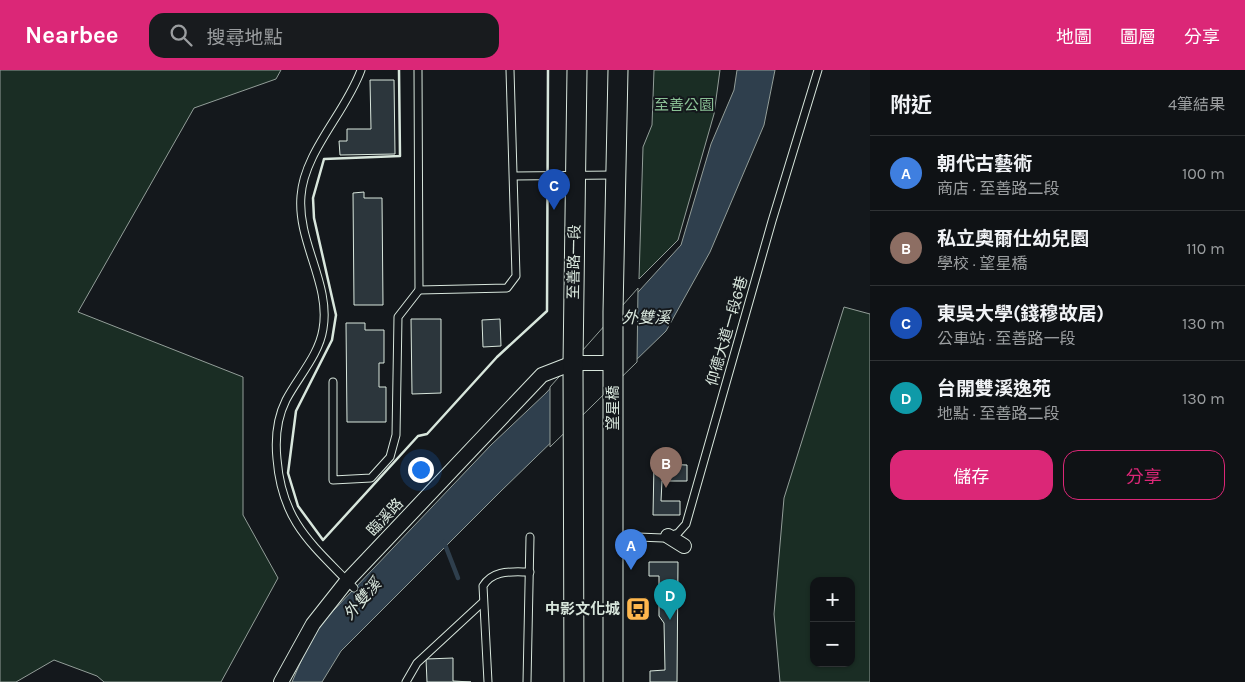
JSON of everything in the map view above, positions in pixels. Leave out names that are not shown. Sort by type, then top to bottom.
[{"type":"main road","name":"至善路一段","points":[[573,364],[577,70]]},
{"type":"main road","points":[[616,175],[618,70]]},
{"type":"main road","name":"望星橋","points":[[613,682],[613,312],[616,175]]},
{"type":"main road","points":[[573,364],[574,682]]},
{"type":"street","name":"臨溪路","points":[[281,682],[313,624],[542,375],[573,364],[613,363]]},
{"type":"street","points":[[668,536],[684,546]]},
{"type":"lane","points":[[351,584],[312,545],[293,520],[279,483],[276,450],[278,422],[286,401],[319,343],[323,329],[324,312],[319,279],[309,253],[302,214],[301,196],[305,173],[346,104],[361,70]]},
{"type":"lane","points":[[333,382],[333,480],[371,478],[390,456],[396,435],[398,316],[419,290],[418,70]]},
{"type":"lane","points":[[419,290],[507,288],[516,276],[510,70]]},
{"type":"lane","name":"仰德大道一段6巷","points":[[668,536],[678,533],[686,524],[772,221],[818,70]]},
{"type":"lane","points":[[514,176],[616,175]]},
{"type":"lane","points":[[612,536],[668,536]]},
{"type":"lane","points":[[527,682],[530,537]]},
{"type":"lane","points":[[488,682],[483,586],[487,578],[501,572],[530,572]]},
{"type":"lane","points":[[406,682],[417,663],[483,602]]},
{"type":"green space","points":[[0,70],[281,70],[276,79],[194,108],[78,312],[243,377],[243,515],[278,578],[221,682],[104,682],[97,676],[54,660],[16,682],[0,682]]},
{"type":"green space","name":"至善公園","points":[[654,70],[720,70],[714,114],[678,240],[639,279],[643,147],[652,125]]},
{"type":"green space","points":[[844,307],[870,314],[870,682],[780,682],[774,614],[784,498]]},
{"type":"water","name":"外雙溪","points":[[737,70],[775,70],[764,125],[710,252],[666,331],[501,491],[341,651],[322,682],[292,682],[314,631],[491,445],[546,393],[681,245],[711,144],[734,90]]},
{"type":"pier","points":[[638,288],[637,362],[550,447],[550,387]]},
{"type":"building","points":[[370,80],[394,80],[395,154],[340,155],[339,141],[347,141],[347,129],[371,129]]},
{"type":"building","points":[[364,192],[364,198],[382,198],[383,305],[354,305],[353,193]]},
{"type":"building","points":[[411,319],[441,319],[441,393],[412,394]]},
{"type":"building","points":[[500,319],[501,346],[483,347],[482,320]]},
{"type":"building","points":[[346,323],[365,323],[365,330],[384,330],[384,363],[379,363],[379,387],[386,387],[386,422],[347,422]]},
{"type":"building","points":[[654,464],[687,465],[687,481],[662,481],[661,501],[680,501],[680,515],[653,515]]},
{"type":"building","points":[[649,562],[678,562],[677,682],[650,682],[650,671],[665,670],[664,623],[659,616],[659,576],[649,576]]},
{"type":"building","points":[[453,658],[453,681],[471,682],[427,682],[426,659]]},
{"type":"waterway","points":[[444,542],[458,578]]},
{"type":"wall","points":[[399,70],[400,156],[324,159],[313,198],[314,218],[336,315],[332,340],[296,411],[288,473],[298,506],[323,540],[418,436],[427,434],[497,357],[547,311],[548,70]]},
{"type":"place","name":"東吳大學(錢穆故居)","points":[[554,210]]},
{"type":"place","name":"私立奧爾仕幼兒園","points":[[666,488]]},
{"type":"place","name":"朝代古藝術","points":[[631,570]]},
{"type":"place","name":"中影文化城","points":[[638,609]]},
{"type":"place","name":"台開雙溪逸苑","points":[[670,620]]}]
